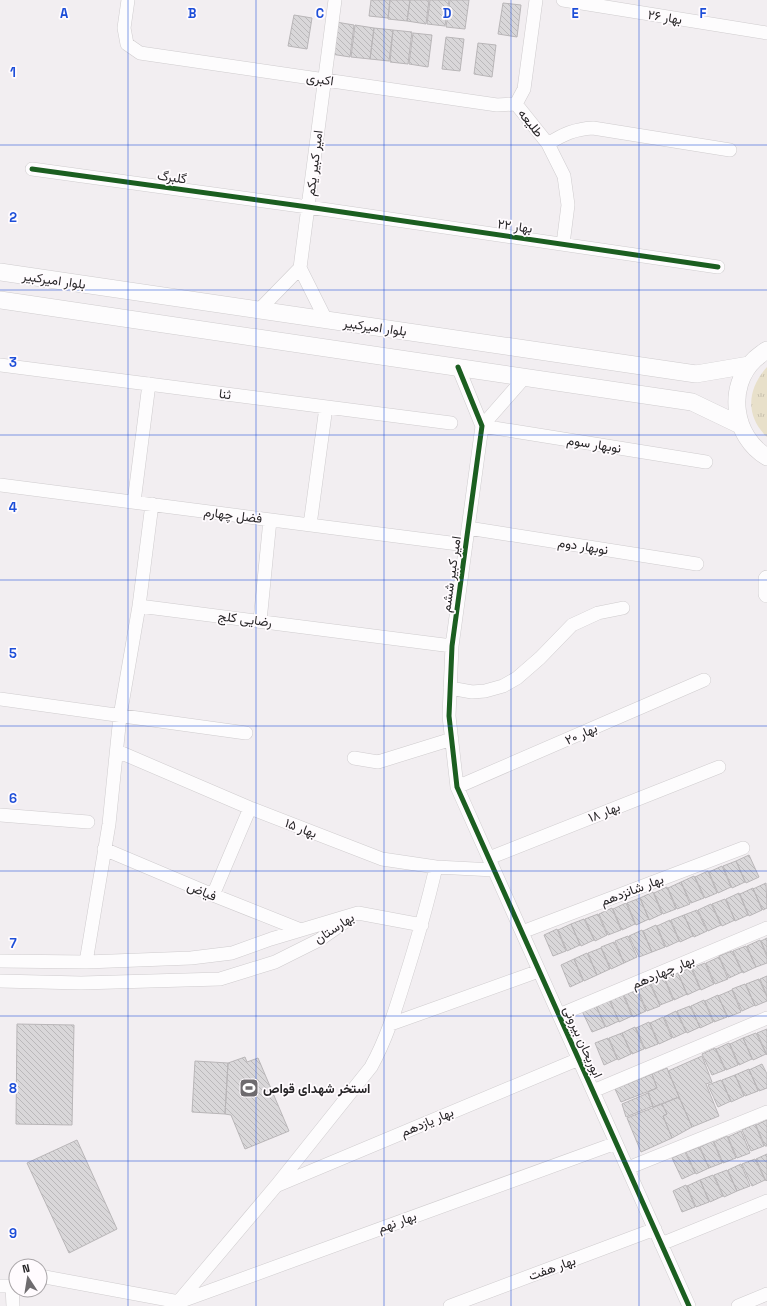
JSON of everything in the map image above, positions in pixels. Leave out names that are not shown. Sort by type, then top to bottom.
[{"type":"main road","name":"بلوار امیرکبیر","points":[[0,272],[696,374],[749,365]]},
{"type":"main road","points":[[0,300],[692,402],[740,425]]},
{"type":"main road","points":[[767,350],[749,365],[739,383],[736,404],[740,425],[748,440],[760,453],[767,456]]},
{"type":"main road","points":[[767,579],[767,594]]},
{"type":"street","name":"اکبری","points":[[128,0],[124,28],[127,44],[140,52],[497,105],[516,104]]},
{"type":"street","name":"امیر کبیر یکم","points":[[300,268],[335,0]]},
{"type":"street","name":"طلیعه","points":[[536,0],[524,89],[516,104],[548,144],[564,176],[568,205],[563,244]]},
{"type":"street","name":"بهار ۲۶","points":[[563,0],[767,33]]},
{"type":"street","points":[[548,144],[559,136],[570,131],[581,128],[593,128],[730,150]]},
{"type":"street","name":"گلبرگ","points":[[32,169],[308,207]]},
{"type":"street","name":"بهار ۲۲","points":[[308,207],[718,267]]},
{"type":"street","points":[[259,310],[300,268],[326,320]]},
{"type":"street","name":"ثنا","points":[[0,365],[451,423]]},
{"type":"street","name":"امیر کبیر ششم","points":[[457,788],[449,716],[452,646],[482,426],[458,367]]},
{"type":"street","points":[[482,426],[525,377]]},
{"type":"street","points":[[134,502],[149,384]]},
{"type":"street","points":[[310,525],[326,407]]},
{"type":"street","name":"نوبهار سوم","points":[[482,426],[706,462]]},
{"type":"street","name":"فضل چهارم","points":[[0,485],[466,545]]},
{"type":"street","points":[[86,962],[109,824],[120,716],[139,606],[152,504]]},
{"type":"street","points":[[260,621],[270,520]]},
{"type":"street","name":"نوبهار دوم","points":[[468,528],[697,564]]},
{"type":"street","name":"رضایی کلج","points":[[139,606],[452,646]]},
{"type":"street","points":[[450,688],[472,692],[485,691],[503,686],[517,678],[540,658],[572,625],[598,613],[622,608]]},
{"type":"street","name":"بهار ۲۰","points":[[457,788],[704,680]]},
{"type":"street","points":[[0,699],[246,733]]},
{"type":"street","points":[[354,758],[378,762],[452,738]]},
{"type":"street","name":"بهار ۱۵","points":[[117,751],[250,808],[382,859],[436,867],[491,864]]},
{"type":"street","name":"بهار ۱۸","points":[[491,864],[720,767]]},
{"type":"street","name":"ابوریحان بیرونی","points":[[457,788],[689,1306]]},
{"type":"street","points":[[213,896],[250,808]]},
{"type":"street","points":[[0,815],[88,822]]},
{"type":"street","name":"بهار شانزدهم","points":[[522,932],[743,848]]},
{"type":"street","name":"فیاض","points":[[104,849],[213,896],[301,930]]},
{"type":"street","points":[[48,1278],[177,1304],[276,1186],[371,1067],[381,1050],[391,1024],[422,925],[436,867]]},
{"type":"street","points":[[358,912],[422,925]]},
{"type":"street","name":"بهارستان","points":[[0,961],[86,962],[191,958],[232,953],[358,912]]},
{"type":"street","name":"بهارستان","points":[[0,981],[81,983],[220,979],[274,962],[319,940],[358,912]]},
{"type":"street","name":"بهار چهاردهم","points":[[559,1015],[767,928]]},
{"type":"street","points":[[391,1024],[540,972]]},
{"type":"street","points":[[593,1090],[767,1018]]},
{"type":"street","name":"بهار یازدهم","points":[[276,1186],[579,1059]]},
{"type":"street","points":[[628,1168],[767,1112]]},
{"type":"street","name":"بهار نهم","points":[[177,1304],[616,1143]]},
{"type":"street","points":[[661,1244],[767,1201]]},
{"type":"street","name":"بهار هفت","points":[[450,1306],[655,1229]]},
{"type":"street","points":[[738,1306],[767,1294]]},
{"type":"green space","points":[[767,367],[767,437],[755,420],[751,402],[755,384]]},
{"type":"building","points":[[371,0],[390,0],[388,18],[369,16]]},
{"type":"building","points":[[390,0],[410,0],[407,21],[388,19]]},
{"type":"building","points":[[410,0],[429,0],[426,24],[407,21]]},
{"type":"building","points":[[430,0],[449,0],[445,26],[427,24]]},
{"type":"building","points":[[450,0],[469,0],[465,29],[446,27]]},
{"type":"building","points":[[503,3],[521,5],[517,37],[498,34]]},
{"type":"building","points":[[294,15],[312,18],[307,49],[288,46]]},
{"type":"building","points":[[336,22],[354,25],[350,57],[331,54]]},
{"type":"building","points":[[355,25],[374,28],[370,59],[351,57]]},
{"type":"building","points":[[374,28],[393,30],[389,61],[370,59]]},
{"type":"building","points":[[393,30],[412,32],[408,64],[390,62]]},
{"type":"building","points":[[413,33],[432,35],[428,67],[409,64]]},
{"type":"building","points":[[446,37],[464,39],[460,71],[442,69]]},
{"type":"building","points":[[478,43],[496,45],[492,77],[474,74]]},
{"type":"building","points":[[749,855],[759,877],[746,883],[736,861]]},
{"type":"building","points":[[736,861],[745,882],[732,888],[723,866]]},
{"type":"building","points":[[722,866],[731,887],[718,893],[709,872]]},
{"type":"building","points":[[708,871],[717,893],[705,898],[695,877]]},
{"type":"building","points":[[694,876],[704,898],[691,903],[681,882]]},
{"type":"building","points":[[681,882],[690,904],[677,909],[668,888]]},
{"type":"building","points":[[766,883],[767,908],[763,910],[753,889]]},
{"type":"building","points":[[667,887],[676,909],[663,914],[654,893]]},
{"type":"building","points":[[753,888],[762,910],[749,916],[740,894]]},
{"type":"building","points":[[653,892],[662,914],[649,920],[640,898]]},
{"type":"building","points":[[739,893],[748,915],[735,921],[726,899]]},
{"type":"building","points":[[640,898],[649,919],[636,925],[627,903]]},
{"type":"building","points":[[725,899],[735,920],[722,926],[712,904]]},
{"type":"building","points":[[626,903],[635,924],[622,930],[613,909]]},
{"type":"building","points":[[711,904],[721,925],[708,931],[698,910]]},
{"type":"building","points":[[612,908],[621,930],[608,935],[599,914]]},
{"type":"building","points":[[697,910],[707,931],[694,937],[684,915]]},
{"type":"building","points":[[598,914],[607,935],[595,941],[585,919]]},
{"type":"building","points":[[684,915],[693,936],[680,942],[671,920]]},
{"type":"building","points":[[584,919],[594,940],[581,946],[571,924]]},
{"type":"building","points":[[670,920],[679,941],[666,947],[657,926]]},
{"type":"building","points":[[571,924],[580,945],[567,951],[558,930]]},
{"type":"building","points":[[656,925],[665,947],[652,952],[643,931]]},
{"type":"building","points":[[557,929],[566,951],[553,956],[544,935]]},
{"type":"building","points":[[642,930],[652,952],[639,957],[629,936]]},
{"type":"building","points":[[628,936],[637,957],[624,963],[615,941]]},
{"type":"building","points":[[767,938],[767,955],[761,941]]},
{"type":"building","points":[[760,940],[767,957],[767,963],[756,967],[747,946]]},
{"type":"building","points":[[614,942],[624,963],[611,969],[601,947]]},
{"type":"building","points":[[746,946],[756,967],[743,973],[733,951]]},
{"type":"building","points":[[601,948],[610,969],[597,975],[588,953]]},
{"type":"building","points":[[732,951],[742,972],[729,978],[719,956]]},
{"type":"building","points":[[587,953],[597,975],[584,981],[574,959]]},
{"type":"building","points":[[719,957],[728,979],[715,984],[706,963]]},
{"type":"building","points":[[574,959],[583,981],[570,987],[561,965]]},
{"type":"building","points":[[705,963],[714,984],[701,990],[692,968]]},
{"type":"building","points":[[691,968],[700,989],[687,995],[678,973]]},
{"type":"building","points":[[678,973],[687,994],[674,1000],[665,979]]},
{"type":"building","points":[[767,976],[767,996],[760,979]]},
{"type":"building","points":[[664,978],[673,1000],[660,1005],[651,984]]},
{"type":"building","points":[[759,979],[767,997],[767,1001],[755,1006],[746,984]]},
{"type":"building","points":[[650,984],[660,1006],[647,1011],[638,990]]},
{"type":"building","points":[[745,984],[755,1005],[742,1011],[732,989]]},
{"type":"building","points":[[637,990],[646,1011],[633,1017],[624,995]]},
{"type":"building","points":[[732,990],[741,1012],[728,1017],[718,996]]},
{"type":"building","points":[[623,995],[632,1016],[619,1022],[610,1000]]},
{"type":"building","points":[[718,995],[727,1017],[714,1022],[705,1001]]},
{"type":"building","points":[[609,1000],[619,1021],[606,1027],[596,1006]]},
{"type":"building","points":[[704,1000],[713,1022],[700,1028],[691,1006]]},
{"type":"building","points":[[596,1005],[605,1027],[592,1032],[582,1011]]},
{"type":"building","points":[[690,1006],[700,1027],[687,1033],[677,1011]]},
{"type":"building","points":[[676,1011],[686,1032],[673,1038],[664,1017]]},
{"type":"building","points":[[663,1017],[672,1038],[659,1044],[650,1023]]},
{"type":"building","points":[[649,1022],[658,1044],[645,1049],[636,1028]]},
{"type":"building","points":[[17,1024],[74,1025],[72,1125],[16,1124]]},
{"type":"building","points":[[635,1027],[644,1049],[632,1054],[622,1033]]},
{"type":"building","points":[[767,1029],[767,1055],[757,1033]]},
{"type":"building","points":[[622,1033],[631,1054],[618,1060],[609,1038]]},
{"type":"building","points":[[756,1033],[766,1054],[753,1060],[743,1038]]},
{"type":"building","points":[[608,1038],[617,1059],[604,1065],[595,1043]]},
{"type":"building","points":[[743,1038],[752,1059],[739,1065],[730,1044]]},
{"type":"building","points":[[729,1043],[738,1065],[726,1070],[716,1049]]},
{"type":"building","points":[[715,1048],[725,1070],[712,1075],[702,1054]]},
{"type":"building","points":[[702,1056],[712,1082],[706,1084],[719,1116],[692,1127],[668,1071]]},
{"type":"building","name":"استخر شهدای قواص","points":[[245,1057],[247,1062],[258,1058],[289,1131],[245,1149],[231,1115],[225,1114],[228,1063]]},
{"type":"building","points":[[195,1061],[228,1063],[225,1114],[192,1112]]},
{"type":"building","points":[[762,1064],[767,1074],[767,1088],[759,1091],[749,1070]]},
{"type":"building","points":[[667,1068],[679,1097],[653,1107],[648,1092],[657,1088],[652,1074]]},
{"type":"building","points":[[749,1069],[758,1091],[745,1096],[735,1075]]},
{"type":"building","points":[[652,1074],[657,1088],[621,1102],[615,1089]]},
{"type":"building","points":[[735,1075],[744,1096],[731,1102],[722,1080]]},
{"type":"building","points":[[721,1080],[731,1101],[718,1107],[708,1085]]},
{"type":"building","points":[[648,1093],[653,1106],[626,1117],[622,1104]]},
{"type":"building","points":[[679,1097],[692,1127],[672,1138],[663,1116],[667,1114],[662,1104]]},
{"type":"building","points":[[662,1104],[667,1114],[663,1116],[672,1138],[641,1152],[627,1118]]},
{"type":"building","points":[[767,1120],[767,1146],[765,1146],[756,1125]]},
{"type":"building","points":[[755,1124],[764,1146],[751,1151],[742,1130]]},
{"type":"building","points":[[741,1131],[750,1153],[737,1158],[728,1137]]},
{"type":"building","points":[[727,1136],[736,1158],[723,1163],[714,1142]]},
{"type":"building","points":[[77,1140],[117,1229],[69,1253],[27,1163]]},
{"type":"building","points":[[713,1141],[722,1163],[709,1168],[700,1147]]},
{"type":"building","points":[[699,1147],[709,1168],[696,1174],[686,1152]]},
{"type":"building","points":[[685,1152],[695,1173],[682,1179],[672,1158]]},
{"type":"building","points":[[767,1154],[767,1180],[766,1181],[756,1159]]},
{"type":"building","points":[[755,1159],[765,1180],[752,1186],[742,1164]]},
{"type":"building","points":[[741,1164],[750,1186],[737,1191],[728,1170]]},
{"type":"building","points":[[727,1170],[737,1191],[724,1197],[714,1175]]},
{"type":"building","points":[[713,1175],[723,1196],[710,1202],[700,1180]]},
{"type":"building","points":[[700,1180],[709,1202],[696,1207],[687,1186]]},
{"type":"building","points":[[686,1185],[695,1207],[682,1212],[673,1191]]},
{"type":"cycle path","points":[[32,169],[308,207],[718,267]]},
{"type":"cycle path","points":[[458,367],[482,426],[452,646],[449,716],[457,787],[689,1306]]},
{"type":"place","name":"استخر شهدای قواص","points":[[249,1088]]}]
